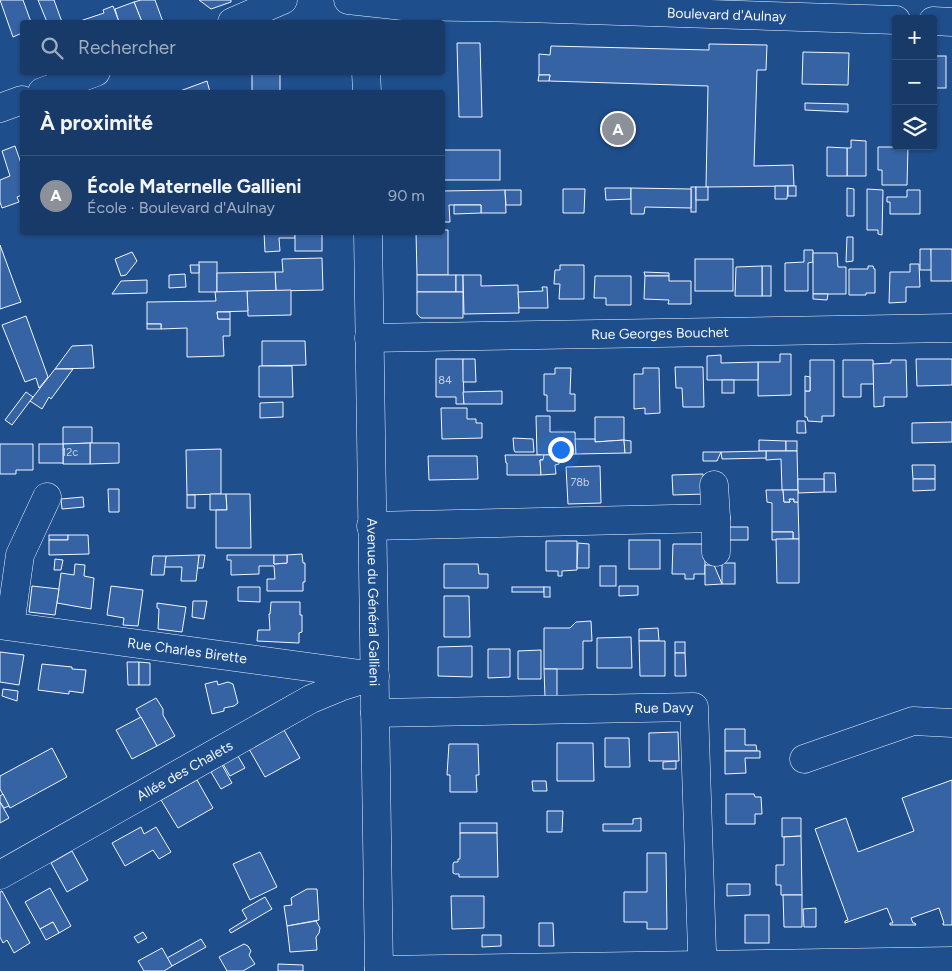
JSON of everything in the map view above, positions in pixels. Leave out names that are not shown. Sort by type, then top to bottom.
[{"type":"street","points":[[237,20],[283,0]]},
{"type":"street","name":"Boulevard d'Aulnay","points":[[362,6],[536,9],[892,20]]},
{"type":"street","points":[[937,21],[952,22]]},
{"type":"street","points":[[47,90],[88,75]]},
{"type":"street","points":[[366,75],[366,90]]},
{"type":"street","name":"Avenue du Général Gallieni","points":[[368,235],[379,970]]},
{"type":"street","name":"Rue Georges Bouchet","points":[[369,338],[952,328]]},
{"type":"street","points":[[714,485],[716,552]]},
{"type":"street","points":[[5,626],[20,555],[47,498]]},
{"type":"street","points":[[372,526],[716,518]]},
{"type":"street","name":"Rue Charles Birette","points":[[5,626],[375,676]]},
{"type":"street","name":"Allée des Chalets","points":[[0,875],[311,698],[375,676]]},
{"type":"street","name":"Rue Davy","points":[[375,713],[694,707],[702,951],[706,964]]},
{"type":"street","points":[[804,759],[913,720],[952,723]]},
{"type":"street","points":[[379,970],[637,968],[706,964],[952,961]]},
{"type":"building","points":[[0,0],[23,0],[30,20],[20,20],[20,34],[13,37]]},
{"type":"building","points":[[38,0],[54,0],[61,20],[46,20]]},
{"type":"building","points":[[155,0],[162,20],[141,20],[134,2]]},
{"type":"building","points":[[199,0],[231,0],[231,2],[211,9]]},
{"type":"building","points":[[134,2],[141,20],[118,20],[115,9]]},
{"type":"building","points":[[113,6],[118,20],[83,20],[104,13],[103,10]]},
{"type":"building","points":[[457,43],[480,43],[482,117],[459,117]]},
{"type":"building","points":[[709,44],[767,45],[766,70],[757,70],[754,166],[793,165],[794,186],[706,187],[708,86],[549,81],[550,75],[539,75],[539,54],[550,55],[551,46],[709,50]]},
{"type":"building","points":[[803,52],[849,53],[848,85],[802,84]]},
{"type":"building","points":[[937,56],[946,56],[946,88],[937,88]]},
{"type":"building","points":[[252,75],[280,75],[280,90],[252,90]]},
{"type":"building","points":[[539,75],[550,75],[549,81],[538,81]]},
{"type":"building","points":[[207,81],[209,90],[183,90]]},
{"type":"building","points":[[805,103],[848,104],[848,112],[805,110]]},
{"type":"building","points":[[851,140],[866,141],[866,176],[847,176],[847,148],[851,148]]},
{"type":"building","points":[[15,146],[20,160],[20,196],[17,197],[19,202],[2,208],[0,202],[0,180],[10,176],[2,151]]},
{"type":"building","points":[[827,147],[847,148],[847,176],[827,176]]},
{"type":"building","points":[[878,147],[892,147],[892,150],[908,150],[907,185],[882,185],[882,170],[878,170]]},
{"type":"building","points":[[445,150],[500,150],[500,180],[445,180]]},
{"type":"building","points":[[775,186],[788,186],[787,199],[775,199]]},
{"type":"building","points":[[788,186],[796,186],[796,196],[788,196]]},
{"type":"building","points":[[691,187],[696,187],[696,212],[691,212]]},
{"type":"building","points":[[696,187],[708,187],[708,200],[696,200]]},
{"type":"building","points":[[605,188],[631,188],[631,199],[606,200]]},
{"type":"building","points":[[631,188],[691,189],[691,208],[645,207],[644,214],[631,214]]},
{"type":"building","points":[[847,188],[854,189],[854,216],[847,216]]},
{"type":"building","points":[[563,189],[585,189],[584,213],[563,213]]},
{"type":"building","points":[[867,189],[883,190],[882,235],[878,234],[878,230],[867,230]]},
{"type":"building","points":[[505,190],[506,213],[481,213],[481,205],[449,205],[450,222],[445,222],[445,191]]},
{"type":"building","points":[[505,190],[521,190],[521,205],[506,205]]},
{"type":"building","points":[[907,190],[920,190],[920,214],[890,214],[890,202],[887,202],[887,197],[907,197]]},
{"type":"building","points":[[454,205],[481,205],[481,213],[454,214]]},
{"type":"building","points":[[445,230],[448,230],[448,275],[417,275],[416,235],[445,235]]},
{"type":"building","points":[[264,235],[295,235],[295,238],[279,238],[280,251],[265,252]]},
{"type":"building","points":[[295,235],[322,235],[322,251],[295,251]]},
{"type":"building","points":[[847,237],[853,237],[853,261],[846,262]]},
{"type":"building","points":[[0,245],[21,302],[0,309]]},
{"type":"building","points":[[920,249],[931,249],[932,270],[920,270]]},
{"type":"building","points":[[931,249],[952,249],[952,281],[931,281]]},
{"type":"building","points":[[804,250],[813,250],[813,262],[808,263],[808,291],[785,291],[785,263],[804,262]]},
{"type":"building","points":[[132,252],[137,261],[126,275],[121,276],[115,259]]},
{"type":"building","points":[[813,253],[837,253],[838,267],[846,267],[846,294],[813,294]]},
{"type":"building","points":[[322,258],[323,290],[276,291],[275,272],[283,272],[282,259]]},
{"type":"building","points":[[695,259],[733,259],[733,291],[695,291]]},
{"type":"building","points":[[199,262],[217,262],[217,292],[199,292]]},
{"type":"building","points":[[910,264],[919,264],[920,287],[906,287],[906,302],[889,303],[890,272],[910,272]]},
{"type":"building","points":[[190,265],[199,265],[199,273],[191,273]]},
{"type":"building","points":[[560,265],[584,265],[584,299],[559,299],[560,284],[554,284],[555,270],[560,270]]},
{"type":"building","points":[[762,266],[771,266],[771,296],[762,296]]},
{"type":"building","points":[[762,266],[762,296],[735,296],[736,267]]},
{"type":"building","points":[[868,266],[873,266],[875,269],[875,293],[849,295],[849,269],[868,269]]},
{"type":"building","points":[[275,272],[276,291],[217,292],[217,273]]},
{"type":"building","points":[[644,272],[669,273],[669,276],[645,276]]},
{"type":"building","points":[[185,274],[186,287],[169,288],[169,275]]},
{"type":"building","points":[[417,275],[456,275],[456,292],[417,292]]},
{"type":"building","points":[[456,275],[463,275],[463,292],[456,292]]},
{"type":"building","points":[[463,275],[481,275],[481,286],[518,285],[519,313],[464,314]]},
{"type":"building","points":[[595,276],[631,276],[631,305],[606,305],[606,298],[594,298]]},
{"type":"building","points":[[645,276],[669,276],[669,281],[691,281],[691,304],[668,304],[669,300],[644,299]]},
{"type":"building","points":[[147,280],[147,293],[112,294],[121,281]]},
{"type":"building","points":[[542,287],[547,287],[548,308],[519,308],[518,292],[543,291]]},
{"type":"building","points":[[291,290],[291,315],[248,316],[247,291]]},
{"type":"building","points":[[247,291],[248,311],[217,312],[218,319],[230,319],[230,336],[223,336],[224,356],[187,357],[187,328],[161,329],[161,324],[147,324],[147,302],[216,301],[215,292]]},
{"type":"building","points":[[417,292],[463,292],[463,318],[421,318],[417,314]]},
{"type":"building","points":[[813,294],[828,294],[827,300],[813,299]]},
{"type":"building","points":[[217,312],[230,312],[230,319],[218,319]]},
{"type":"building","points":[[26,316],[48,377],[39,388],[36,378],[25,382],[2,325]]},
{"type":"building","points":[[147,324],[161,324],[161,329],[147,329]]},
{"type":"building","points":[[262,341],[305,341],[306,365],[262,366]]},
{"type":"building","points":[[92,345],[94,368],[55,369],[72,346]]},
{"type":"building","points":[[780,354],[791,354],[791,395],[758,396],[758,362],[780,362]]},
{"type":"building","points":[[721,355],[721,363],[758,362],[758,380],[707,380],[707,356]]},
{"type":"building","points":[[436,359],[463,359],[464,404],[456,404],[456,397],[436,397]]},
{"type":"building","points":[[463,359],[475,359],[476,382],[463,382]]},
{"type":"building","points":[[916,359],[952,359],[952,385],[917,386]]},
{"type":"building","points":[[810,360],[834,360],[834,416],[822,416],[822,422],[808,421],[807,417],[805,417],[805,391],[810,391]]},
{"type":"building","points":[[843,360],[873,360],[874,384],[861,384],[861,397],[843,397]]},
{"type":"building","points":[[891,360],[906,360],[907,397],[884,397],[884,406],[874,407],[873,364],[891,363]]},
{"type":"building","points":[[259,366],[292,366],[293,397],[259,397]]},
{"type":"building","points":[[675,367],[703,367],[704,407],[683,407],[682,388],[676,388]]},
{"type":"building","points":[[555,368],[571,368],[570,394],[575,394],[575,411],[547,411],[547,395],[544,395],[544,374],[555,374]]},
{"type":"building","points":[[643,368],[659,368],[660,413],[645,414],[645,408],[634,409],[634,374],[643,374]]},
{"type":"building","points":[[55,369],[73,369],[51,399],[49,397],[42,409],[30,401]]},
{"type":"building","points":[[805,376],[810,377],[810,391],[805,391]]},
{"type":"building","points":[[722,380],[734,380],[734,393],[722,393]]},
{"type":"building","points":[[502,391],[502,404],[464,404],[463,392]]},
{"type":"building","points":[[26,392],[33,397],[12,425],[5,420]]},
{"type":"building","points":[[283,402],[283,417],[260,418],[260,403]]},
{"type":"building","points":[[441,408],[467,408],[467,419],[476,419],[476,423],[482,423],[482,438],[442,439]]},
{"type":"building","points":[[536,416],[550,416],[550,432],[575,432],[576,454],[537,455]]},
{"type":"building","points":[[595,417],[624,417],[624,440],[595,442]]},
{"type":"building","points":[[797,421],[805,421],[806,433],[797,433]]},
{"type":"building","points":[[952,422],[952,442],[912,443],[912,423]]},
{"type":"building","points":[[63,427],[92,427],[92,443],[63,444]]},
{"type":"building","points":[[513,438],[533,439],[534,452],[515,452]]},
{"type":"building","points":[[575,439],[595,439],[595,442],[624,440],[625,453],[576,454]]},
{"type":"building","points":[[624,440],[631,441],[631,453],[625,453]]},
{"type":"building","points":[[759,440],[786,441],[786,451],[759,451]]},
{"type":"building","points":[[786,441],[797,441],[797,451],[786,451]]},
{"type":"building","points":[[90,443],[119,443],[119,463],[90,464]]},
{"type":"building","points":[[90,443],[90,464],[63,464],[63,444]]},
{"type":"building","points":[[0,444],[33,444],[33,470],[16,470],[16,474],[0,474]]},
{"type":"building","points":[[39,444],[63,444],[63,463],[39,463]]},
{"type":"building","points":[[221,449],[221,494],[187,495],[186,450]]},
{"type":"building","points":[[766,451],[797,451],[798,490],[782,490],[781,459],[766,460]]},
{"type":"building","points":[[766,451],[766,458],[722,459],[721,452]]},
{"type":"building","points":[[703,452],[721,452],[717,461],[703,461]]},
{"type":"building","points":[[505,455],[544,455],[543,460],[540,460],[541,475],[507,475]]},
{"type":"building","points":[[544,455],[559,455],[559,464],[555,465],[556,474],[541,475],[540,460],[543,460]]},
{"type":"building","points":[[428,456],[477,456],[478,479],[429,480]]},
{"type":"building","points":[[912,465],[935,465],[935,479],[913,479]]},
{"type":"building","points":[[600,466],[601,503],[568,504],[566,467]]},
{"type":"building","points":[[824,473],[835,473],[836,492],[824,492]]},
{"type":"building","points":[[703,474],[704,494],[673,495],[672,475]]},
{"type":"building","points":[[798,479],[824,479],[824,492],[798,493]]},
{"type":"building","points":[[913,479],[935,479],[935,490],[913,491]]},
{"type":"building","points":[[108,489],[119,489],[119,512],[109,512]]},
{"type":"building","points":[[766,490],[783,490],[784,502],[790,502],[789,499],[794,499],[794,502],[798,502],[799,539],[793,539],[793,532],[772,532],[772,503],[767,502]]},
{"type":"building","points":[[783,490],[798,490],[798,502],[794,502],[794,499],[789,499],[790,502],[784,502]]},
{"type":"building","points":[[210,494],[226,494],[227,510],[210,510]]},
{"type":"building","points":[[226,494],[250,494],[251,548],[216,548],[216,510],[227,510]]},
{"type":"building","points":[[187,495],[195,495],[195,508],[187,508]]},
{"type":"building","points":[[83,497],[84,507],[62,509],[61,499]]},
{"type":"building","points":[[727,527],[748,527],[748,540],[728,540]]},
{"type":"building","points":[[772,532],[793,532],[793,539],[772,540]]},
{"type":"building","points":[[49,535],[68,535],[68,540],[49,540]]},
{"type":"building","points":[[68,535],[88,535],[89,554],[49,555],[49,540],[68,540]]},
{"type":"building","points":[[776,539],[799,539],[799,583],[777,583]]},
{"type":"building","points":[[629,540],[660,540],[660,569],[629,569]]},
{"type":"building","points":[[546,541],[577,541],[577,570],[562,571],[562,576],[558,576],[558,571],[546,571]]},
{"type":"building","points":[[578,543],[589,544],[589,568],[577,568]]},
{"type":"building","points":[[673,544],[705,544],[705,574],[694,574],[694,579],[685,579],[685,574],[672,574]]},
{"type":"building","points":[[302,554],[303,563],[305,563],[303,591],[267,591],[267,579],[275,579],[274,566],[259,566],[259,574],[231,575],[231,560],[227,560],[227,555],[274,555],[274,564],[287,563],[287,555]]},
{"type":"building","points":[[199,555],[205,555],[203,568],[197,568]]},
{"type":"building","points":[[199,555],[196,581],[181,581],[182,567],[164,567],[166,556]]},
{"type":"building","points":[[274,555],[287,555],[287,563],[274,564]]},
{"type":"building","points":[[153,556],[166,556],[164,575],[151,575]]},
{"type":"building","points":[[55,559],[63,560],[61,570],[54,570]]},
{"type":"building","points":[[722,563],[735,563],[735,584],[722,584]]},
{"type":"building","points":[[75,564],[85,565],[84,576],[94,578],[91,609],[57,603],[61,573],[74,575]]},
{"type":"building","points":[[444,564],[478,564],[479,574],[488,574],[488,588],[444,588]]},
{"type":"building","points":[[705,565],[714,565],[722,584],[705,585]]},
{"type":"building","points":[[600,566],[616,566],[616,586],[600,586]]},
{"type":"building","points":[[32,586],[59,589],[55,615],[29,612]]},
{"type":"building","points":[[111,586],[143,590],[138,626],[123,625],[124,618],[107,615]]},
{"type":"building","points":[[619,586],[638,586],[638,595],[619,596]]},
{"type":"building","points":[[238,587],[260,587],[260,602],[238,601]]},
{"type":"building","points":[[512,587],[544,587],[544,592],[512,592]]},
{"type":"building","points":[[544,587],[550,587],[550,597],[544,597]]},
{"type":"building","points":[[444,596],[469,596],[470,637],[444,637]]},
{"type":"building","points":[[193,601],[207,601],[204,619],[192,617]]},
{"type":"building","points":[[271,602],[300,602],[302,632],[299,633],[299,643],[257,641],[258,630],[270,630],[269,614]]},
{"type":"building","points":[[157,603],[186,607],[182,632],[158,629],[159,609],[157,608]]},
{"type":"building","points":[[591,621],[592,641],[583,641],[583,669],[544,669],[544,628],[570,628],[576,622]]},
{"type":"building","points":[[658,628],[659,641],[639,641],[639,629]]},
{"type":"building","points":[[631,637],[632,668],[597,668],[597,638]]},
{"type":"building","points":[[639,641],[665,641],[665,676],[640,676]]},
{"type":"building","points":[[675,642],[685,642],[685,653],[675,653]]},
{"type":"building","points":[[472,646],[472,677],[438,676],[438,647]]},
{"type":"building","points":[[488,649],[510,649],[510,677],[488,678]]},
{"type":"building","points":[[541,650],[541,679],[518,679],[518,651]]},
{"type":"building","points":[[0,652],[24,655],[19,685],[0,682]]},
{"type":"building","points":[[675,653],[685,653],[686,676],[675,676]]},
{"type":"building","points":[[127,662],[139,662],[139,685],[128,685]]},
{"type":"building","points":[[139,662],[150,663],[150,685],[139,685]]},
{"type":"building","points":[[42,664],[86,670],[83,693],[69,691],[69,694],[38,690]]},
{"type":"building","points":[[544,669],[557,669],[557,696],[545,697]]},
{"type":"building","points":[[217,681],[218,685],[228,682],[233,684],[238,703],[224,708],[224,711],[212,714],[205,684]]},
{"type":"building","points":[[3,689],[18,691],[17,701],[2,696]]},
{"type":"building","points":[[156,698],[175,736],[157,746],[136,709]]},
{"type":"building","points":[[141,717],[157,746],[132,759],[116,730]]},
{"type":"building","points":[[725,729],[745,729],[745,745],[756,745],[757,751],[725,751]]},
{"type":"building","points":[[284,730],[300,758],[265,777],[249,749]]},
{"type":"building","points":[[678,732],[679,761],[649,761],[649,733]]},
{"type":"building","points":[[605,738],[629,738],[630,767],[605,767]]},
{"type":"building","points":[[557,743],[593,743],[594,781],[557,781]]},
{"type":"building","points":[[449,744],[478,744],[479,775],[476,775],[477,792],[450,792],[450,775],[447,775]]},
{"type":"building","points":[[52,748],[67,777],[10,808],[0,789],[0,776]]},
{"type":"building","points":[[725,751],[760,751],[760,758],[745,758],[746,773],[725,774]]},
{"type":"building","points":[[238,756],[245,768],[230,776],[223,764]]},
{"type":"building","points":[[676,761],[676,769],[663,769],[663,762]]},
{"type":"building","points":[[222,765],[232,783],[221,789],[211,772]]},
{"type":"building","points":[[197,780],[213,808],[178,828],[161,800]]},
{"type":"building","points":[[952,780],[952,925],[943,925],[939,908],[911,918],[916,925],[890,925],[890,923],[893,923],[887,908],[845,923],[848,920],[815,829],[846,818],[858,852],[914,831],[902,798]]},
{"type":"building","points":[[532,781],[546,781],[547,791],[533,791]]},
{"type":"building","points":[[3,794],[9,806],[4,808],[0,802],[0,796]]},
{"type":"building","points":[[726,794],[754,794],[755,797],[761,797],[762,814],[755,814],[755,824],[726,824]]},
{"type":"building","points":[[0,802],[9,818],[0,823]]},
{"type":"building","points":[[547,811],[563,811],[562,832],[547,832]]},
{"type":"building","points":[[641,818],[641,831],[603,831],[603,824],[633,824],[633,819]]},
{"type":"building","points":[[782,818],[801,818],[801,836],[782,837]]},
{"type":"building","points":[[460,823],[497,823],[497,833],[460,833]]},
{"type":"building","points":[[141,827],[144,834],[156,827],[171,852],[159,859],[153,850],[125,866],[112,843]]},
{"type":"building","points":[[460,833],[497,833],[498,877],[459,877],[459,874],[453,873],[454,862],[458,862],[458,859],[460,859]]},
{"type":"building","points":[[801,836],[802,895],[781,895],[781,885],[776,885],[776,865],[784,865],[784,837]]},
{"type":"building","points":[[72,851],[88,880],[67,892],[51,863]]},
{"type":"building","points":[[260,852],[277,887],[250,900],[233,864]]},
{"type":"building","points":[[647,853],[666,853],[667,929],[647,929],[647,922],[624,922],[624,892],[647,892]]},
{"type":"building","points":[[727,884],[750,884],[750,895],[727,896]]},
{"type":"building","points":[[50,888],[71,926],[59,933],[53,922],[40,929],[25,902]]},
{"type":"building","points":[[307,889],[317,889],[319,920],[287,926],[284,906],[292,905],[291,898]]},
{"type":"building","points":[[2,891],[30,943],[14,953],[7,940],[3,943],[0,937],[0,892]]},
{"type":"building","points":[[783,895],[802,895],[802,927],[784,927]]},
{"type":"building","points":[[451,896],[484,896],[484,928],[452,929]]},
{"type":"building","points":[[265,897],[272,909],[231,933],[229,930],[247,919],[242,910]]},
{"type":"building","points":[[816,908],[816,927],[804,927],[803,909]]},
{"type":"building","points":[[745,915],[769,915],[769,943],[745,943]]},
{"type":"building","points":[[316,921],[320,928],[316,937],[317,950],[290,952],[287,926]]},
{"type":"building","points":[[53,922],[59,933],[46,940],[40,929]]},
{"type":"building","points":[[539,923],[553,923],[554,946],[539,946]]},
{"type":"building","points":[[143,932],[147,938],[138,943],[134,937]]},
{"type":"building","points":[[482,935],[501,935],[501,946],[482,947]]},
{"type":"building","points":[[201,939],[206,947],[172,966],[167,958]]},
{"type":"building","points":[[244,944],[251,951],[249,955],[255,964],[243,971],[227,971],[219,957]]},
{"type":"building","points":[[162,948],[172,966],[164,971],[144,971],[138,961]]},
{"type":"building","points":[[278,964],[303,965],[303,971],[278,971]]},
{"type":"place","name":"École Maternelle Gallieni","points":[[618,129]]}]
